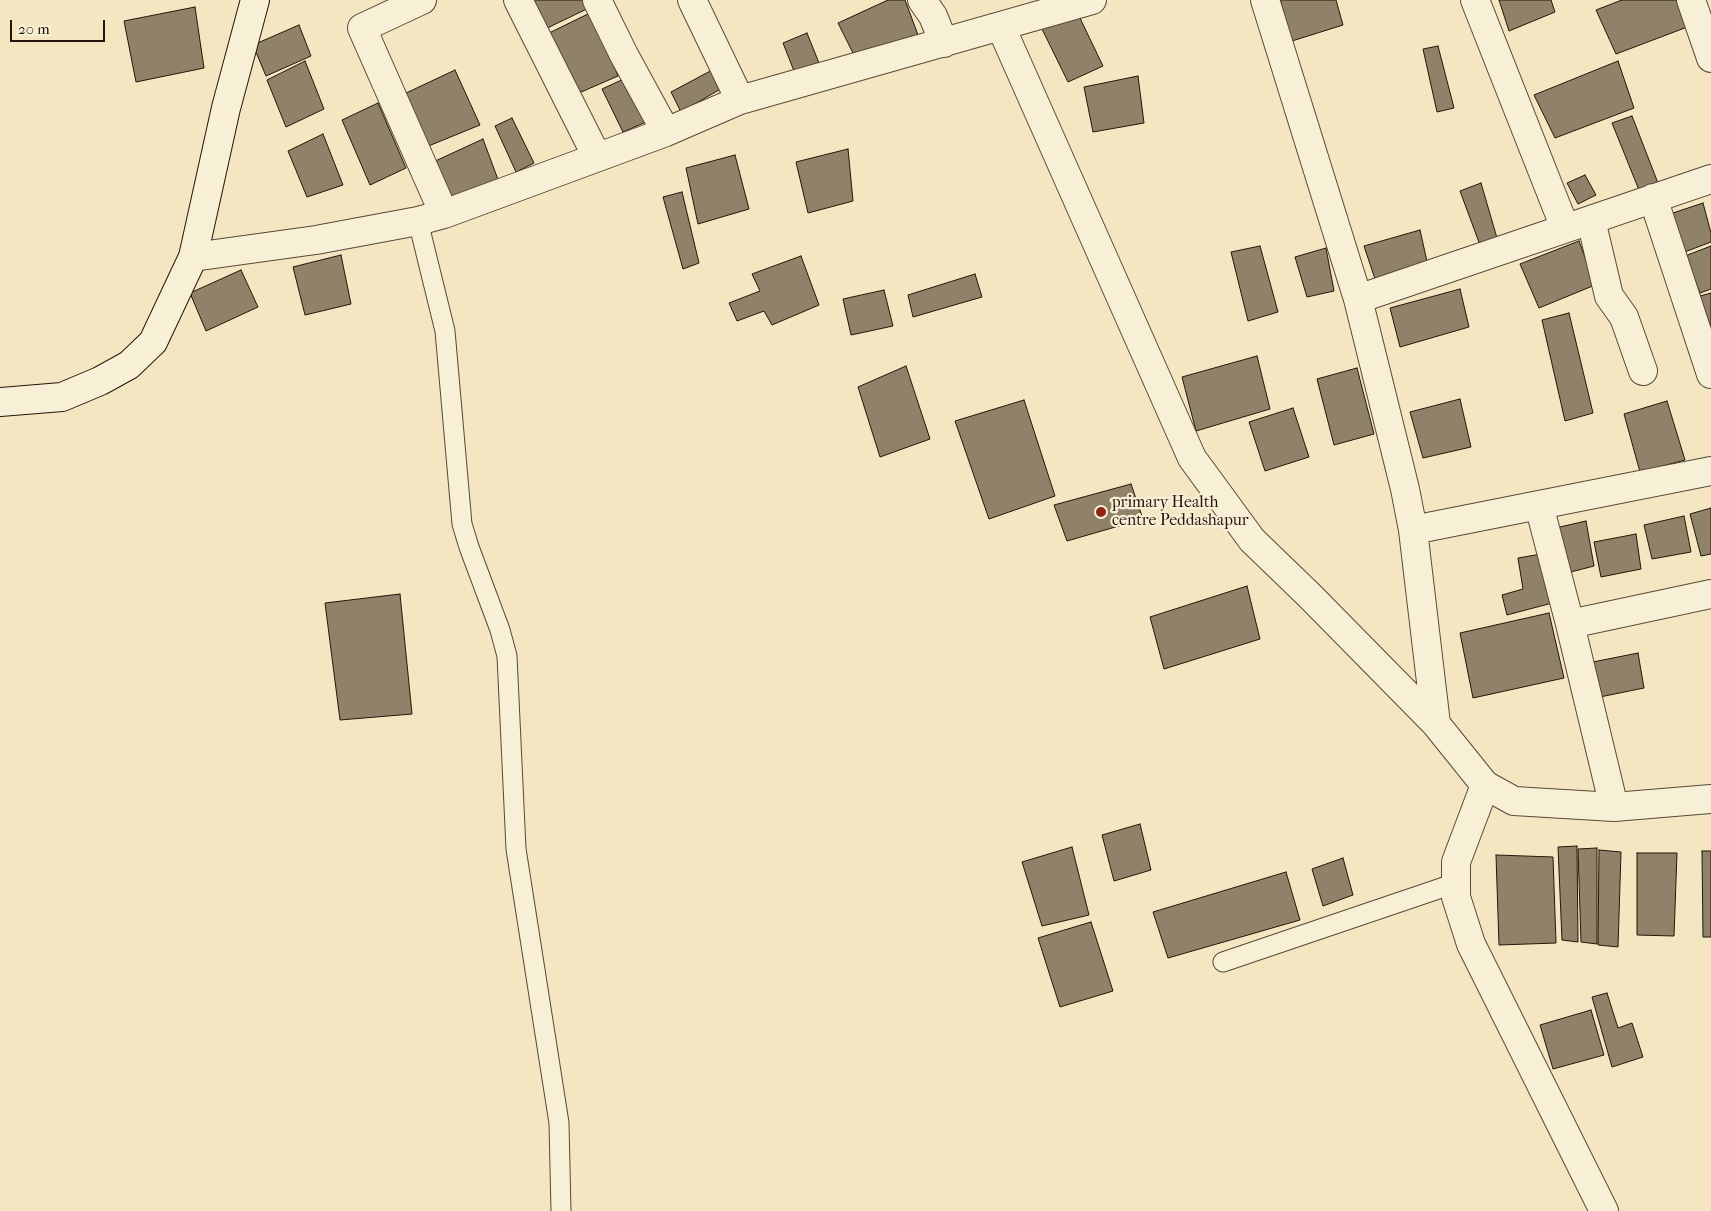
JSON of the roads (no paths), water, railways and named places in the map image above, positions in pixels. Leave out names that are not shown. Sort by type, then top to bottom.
[{"type":"street","points":[[0,402],[62,397],[100,381],[129,365],[153,342],[193,257],[226,108],[255,0]]},
{"type":"street","points":[[422,0],[362,28],[444,214]]},
{"type":"street","points":[[518,0],[597,157]]},
{"type":"street","points":[[597,0],[624,55],[666,132]]},
{"type":"street","points":[[922,0],[933,16],[944,43]]},
{"type":"street","points":[[193,257],[316,240],[418,221],[444,214],[666,132],[740,100],[1092,0]]},
{"type":"street","points":[[1265,0],[1358,299],[1405,489],[1413,530],[1436,724]]},
{"type":"street","points":[[1475,0],[1565,228]]},
{"type":"street","points":[[1691,0],[1711,58]]},
{"type":"street","points":[[697,2],[740,100]]},
{"type":"street","points":[[1001,27],[1192,458],[1252,540],[1436,724],[1485,786],[1514,801],[1614,807],[1711,799]]},
{"type":"street","points":[[1358,299],[1711,179]]},
{"type":"street","points":[[1653,198],[1711,374]]},
{"type":"street","points":[[1591,220],[1609,296],[1624,317],[1643,371]]},
{"type":"street","points":[[1413,530],[1711,471]]},
{"type":"street","points":[[1539,506],[1570,624],[1614,807]]},
{"type":"street","points":[[1570,624],[1711,594]]},
{"type":"street","points":[[1485,786],[1456,862],[1456,897],[1471,944],[1604,1211]]},
{"type":"lane","points":[[418,221],[445,331],[462,524],[468,547],[500,630],[507,656],[516,849],[559,1123],[561,1211]]},
{"type":"lane","points":[[1223,962],[1456,883]]},
{"type":"place","name":"primary Health centre Peddashapur","points":[[1101,512]]}]
